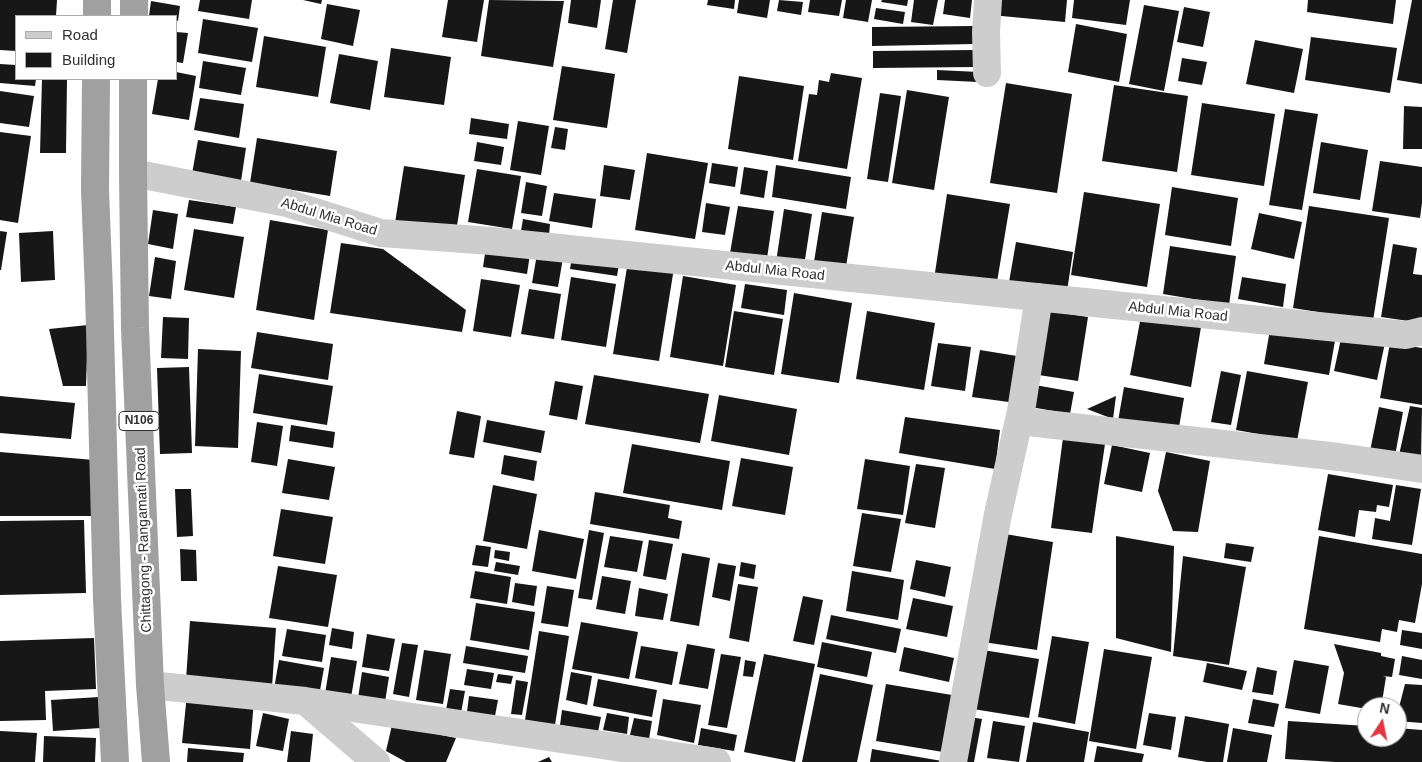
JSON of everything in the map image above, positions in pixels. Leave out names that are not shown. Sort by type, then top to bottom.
[{"type":"highway","points":[[97,0],[97,15]]},
{"type":"highway","points":[[134,0],[134,15]]},
{"type":"highway","name":"N106","points":[[96,80],[95,190],[107,599],[114,762]]},
{"type":"highway","name":"Chittagong - Rangamati Road","points":[[134,80],[135,328],[150,685],[156,762]]},
{"type":"street","points":[[987,72],[986,32],[988,0]]},
{"type":"street","name":"Abdul Mia Road","points":[[133,173],[287,203],[381,233],[491,240],[1406,335],[1422,331]]},
{"type":"street","points":[[953,762],[998,514],[1019,421],[1040,297]]},
{"type":"street","points":[[1019,421],[1339,457],[1422,469]]},
{"type":"street","points":[[150,685],[305,702],[717,762]]},
{"type":"street","points":[[305,702],[376,762]]},
{"type":"building","points":[[0,0],[57,0],[56,15],[15,15],[15,51],[0,50]]},
{"type":"building","points":[[200,0],[252,0],[249,19],[198,11]]},
{"type":"building","points":[[303,0],[322,0],[321,4]]},
{"type":"building","points":[[448,0],[484,0],[477,42],[442,37]]},
{"type":"building","points":[[489,0],[564,1],[553,67],[481,56]]},
{"type":"building","points":[[571,0],[601,0],[597,28],[568,23]]},
{"type":"building","points":[[613,0],[636,0],[627,53],[605,49]]},
{"type":"building","points":[[708,0],[735,0],[734,9],[707,5]]},
{"type":"building","points":[[739,0],[770,0],[767,18],[737,13]]},
{"type":"building","points":[[779,0],[803,2],[801,15],[777,11]]},
{"type":"building","points":[[810,0],[842,0],[839,16],[808,12]]},
{"type":"building","points":[[846,0],[872,0],[868,22],[843,18]]},
{"type":"building","points":[[882,0],[908,0],[907,6],[881,2]]},
{"type":"building","points":[[914,0],[938,0],[933,25],[911,22]]},
{"type":"building","points":[[945,0],[972,0],[970,18],[943,14]]},
{"type":"building","points":[[992,0],[1067,0],[1065,22],[991,15]]},
{"type":"building","points":[[1074,0],[1130,0],[1126,25],[1072,18]]},
{"type":"building","points":[[1308,0],[1396,0],[1393,24],[1307,12]]},
{"type":"building","points":[[1412,0],[1422,0],[1422,84],[1397,80]]},
{"type":"building","points":[[151,1],[180,6],[178,21],[178,15],[149,15]]},
{"type":"building","points":[[327,4],[360,10],[353,46],[321,39]]},
{"type":"building","points":[[1144,5],[1179,11],[1164,91],[1129,84]]},
{"type":"building","points":[[1184,7],[1210,12],[1203,47],[1177,42]]},
{"type":"building","points":[[876,8],[905,12],[903,24],[874,19]]},
{"type":"building","points":[[203,19],[258,28],[252,62],[198,53]]},
{"type":"building","points":[[1076,24],[1127,34],[1119,82],[1068,72]]},
{"type":"building","points":[[974,26],[974,44],[872,46],[872,27]]},
{"type":"building","points":[[178,32],[188,33],[183,63],[178,62]]},
{"type":"building","points":[[264,36],[326,47],[318,97],[256,87]]},
{"type":"building","points":[[1311,37],[1397,48],[1390,93],[1305,80]]},
{"type":"building","points":[[1255,40],[1303,49],[1294,93],[1246,84]]},
{"type":"building","points":[[391,48],[451,57],[444,105],[384,97]]},
{"type":"building","points":[[975,50],[975,67],[873,68],[873,51]]},
{"type":"building","points":[[339,54],[378,61],[370,110],[330,103]]},
{"type":"building","points":[[1182,58],[1207,62],[1202,85],[1178,81]]},
{"type":"building","points":[[203,61],[246,68],[241,95],[199,88]]},
{"type":"building","points":[[0,64],[15,65],[15,80],[36,80],[35,86],[0,83]]},
{"type":"building","points":[[562,66],[615,74],[607,128],[553,120]]},
{"type":"building","points":[[937,70],[979,72],[978,82],[937,80]]},
{"type":"building","points":[[178,72],[196,76],[189,120],[152,114],[158,80],[178,80]]},
{"type":"building","points":[[831,73],[862,78],[847,169],[798,161],[809,94],[817,95],[819,80],[829,82]]},
{"type":"building","points":[[739,76],[804,86],[793,160],[728,149]]},
{"type":"building","points":[[42,80],[67,80],[66,153],[40,153]]},
{"type":"building","points":[[1006,83],[1072,94],[1057,193],[990,183]]},
{"type":"building","points":[[1114,85],[1188,96],[1177,172],[1102,161]]},
{"type":"building","points":[[907,90],[949,97],[934,190],[892,183]]},
{"type":"building","points":[[0,91],[34,96],[29,127],[0,123]]},
{"type":"building","points":[[880,93],[901,96],[888,182],[867,179]]},
{"type":"building","points":[[200,98],[244,104],[239,138],[194,130]]},
{"type":"building","points":[[1202,103],[1275,114],[1264,186],[1191,175]]},
{"type":"building","points":[[1404,106],[1422,107],[1422,149],[1403,149]]},
{"type":"building","points":[[1285,109],[1318,114],[1302,210],[1269,205]]},
{"type":"building","points":[[471,118],[509,124],[507,139],[469,134]]},
{"type":"building","points":[[518,121],[549,126],[541,175],[510,170]]},
{"type":"building","points":[[555,127],[568,129],[565,150],[551,148]]},
{"type":"building","points":[[0,132],[31,136],[18,223],[0,220]]},
{"type":"building","points":[[257,138],[337,151],[330,196],[250,183]]},
{"type":"building","points":[[198,140],[246,148],[241,181],[192,174]]},
{"type":"building","points":[[477,142],[504,147],[501,165],[474,161]]},
{"type":"building","points":[[1321,142],[1368,150],[1360,200],[1313,193]]},
{"type":"building","points":[[647,153],[708,163],[695,239],[635,230]]},
{"type":"building","points":[[1380,161],[1422,167],[1420,218],[1372,211]]},
{"type":"building","points":[[712,163],[738,167],[735,187],[709,183]]},
{"type":"building","points":[[604,165],[635,170],[630,200],[600,196]]},
{"type":"building","points":[[776,165],[851,177],[846,209],[772,197]]},
{"type":"building","points":[[404,166],[465,175],[456,232],[395,223]]},
{"type":"building","points":[[744,167],[768,171],[764,198],[740,194]]},
{"type":"building","points":[[477,169],[521,176],[512,229],[468,222]]},
{"type":"building","points":[[526,182],[547,186],[542,216],[521,213]]},
{"type":"building","points":[[1172,187],[1238,198],[1231,246],[1165,235]]},
{"type":"building","points":[[1084,192],[1160,204],[1147,287],[1071,275]]},
{"type":"building","points":[[554,193],[596,199],[592,228],[549,221]]},
{"type":"building","points":[[947,194],[1010,204],[996,288],[934,279]]},
{"type":"building","points":[[189,200],[236,207],[233,224],[186,217]]},
{"type":"building","points":[[706,203],[730,207],[725,235],[702,232]]},
{"type":"building","points":[[738,206],[774,211],[766,265],[729,259]]},
{"type":"building","points":[[1309,206],[1389,218],[1373,321],[1293,308]]},
{"type":"building","points":[[784,209],[812,214],[804,266],[776,262]]},
{"type":"building","points":[[153,210],[178,214],[173,249],[148,244]]},
{"type":"building","points":[[822,212],[854,217],[845,273],[813,268]]},
{"type":"building","points":[[1259,213],[1302,222],[1294,259],[1251,249]]},
{"type":"building","points":[[523,219],[550,224],[549,235],[521,231]]},
{"type":"building","points":[[270,220],[328,230],[314,320],[256,310]]},
{"type":"building","points":[[194,229],[244,237],[234,298],[184,290]]},
{"type":"building","points":[[0,231],[7,232],[1,270],[0,270]]},
{"type":"building","points":[[53,231],[55,280],[21,282],[19,233]]},
{"type":"building","points":[[1016,242],[1073,252],[1067,291],[1009,282]]},
{"type":"building","points":[[341,243],[383,249],[466,310],[462,332],[330,313]]},
{"type":"building","points":[[1393,244],[1417,248],[1413,274],[1422,275],[1422,323],[1381,317]]},
{"type":"building","points":[[1170,246],[1236,256],[1229,305],[1163,294]]},
{"type":"building","points":[[486,247],[530,254],[527,274],[483,267]]},
{"type":"building","points":[[537,254],[563,258],[558,287],[532,283]]},
{"type":"building","points":[[572,256],[619,264],[617,276],[570,269]]},
{"type":"building","points":[[155,257],[176,261],[171,299],[149,296]]},
{"type":"building","points":[[628,261],[674,268],[659,361],[613,354]]},
{"type":"building","points":[[683,276],[736,285],[723,366],[670,357]]},
{"type":"building","points":[[571,277],[616,284],[606,347],[561,340]]},
{"type":"building","points":[[1242,277],[1286,284],[1283,307],[1238,299]]},
{"type":"building","points":[[481,279],[520,285],[511,337],[473,331]]},
{"type":"building","points":[[745,284],[787,290],[784,315],[741,308]]},
{"type":"building","points":[[529,289],[561,294],[554,339],[521,334]]},
{"type":"building","points":[[794,293],[852,303],[839,383],[781,374]]},
{"type":"building","points":[[1042,310],[1088,317],[1078,381],[1032,374]]},
{"type":"building","points":[[734,311],[783,319],[774,375],[725,367]]},
{"type":"building","points":[[867,311],[935,323],[924,390],[856,379]]},
{"type":"building","points":[[1141,316],[1201,327],[1191,387],[1130,375]]},
{"type":"building","points":[[163,317],[189,318],[188,359],[161,358]]},
{"type":"building","points":[[1271,324],[1336,335],[1329,375],[1264,364]]},
{"type":"building","points":[[88,325],[86,386],[63,386],[49,329]]},
{"type":"building","points":[[257,332],[333,344],[328,380],[251,368]]},
{"type":"building","points":[[1342,334],[1385,343],[1377,380],[1334,371]]},
{"type":"building","points":[[938,343],[971,347],[965,391],[931,386]]},
{"type":"building","points":[[1390,343],[1422,348],[1422,405],[1380,398]]},
{"type":"building","points":[[198,349],[241,351],[238,448],[195,446]]},
{"type":"building","points":[[980,350],[1023,357],[1016,403],[972,397]]},
{"type":"building","points":[[189,367],[192,453],[160,454],[157,368]]},
{"type":"building","points":[[1221,371],[1241,375],[1231,425],[1211,422]]},
{"type":"building","points":[[1247,371],[1308,382],[1297,441],[1236,430]]},
{"type":"building","points":[[259,374],[333,386],[327,425],[253,413]]},
{"type":"building","points":[[594,375],[709,394],[700,443],[585,424]]},
{"type":"building","points":[[555,381],[583,386],[577,420],[549,415]]},
{"type":"building","points":[[1035,385],[1074,392],[1070,414],[1031,407]]},
{"type":"building","points":[[1124,387],[1184,398],[1178,433],[1118,421]]},
{"type":"building","points":[[719,395],[797,409],[789,455],[711,441]]},
{"type":"building","points":[[0,396],[75,403],[71,439],[0,433]]},
{"type":"building","points":[[1116,396],[1113,419],[1087,409]]},
{"type":"building","points":[[1410,406],[1422,408],[1421,459],[1399,455]]},
{"type":"building","points":[[1379,407],[1403,412],[1395,456],[1370,451]]},
{"type":"building","points":[[457,411],[481,416],[474,458],[449,454]]},
{"type":"building","points":[[905,417],[1000,430],[995,469],[899,453]]},
{"type":"building","points":[[487,420],[545,431],[541,453],[483,442]]},
{"type":"building","points":[[257,422],[283,426],[277,466],[251,462]]},
{"type":"building","points":[[291,425],[335,432],[333,448],[289,441]]},
{"type":"building","points":[[1063,438],[1105,444],[1092,533],[1051,528]]},
{"type":"building","points":[[632,444],[730,461],[722,510],[623,493]]},
{"type":"building","points":[[1112,445],[1150,453],[1142,492],[1104,484]]},
{"type":"building","points":[[0,452],[94,460],[93,516],[0,516]]},
{"type":"building","points":[[1166,452],[1210,461],[1198,532],[1173,531],[1158,491]]},
{"type":"building","points":[[504,455],[537,461],[534,481],[501,474]]},
{"type":"building","points":[[741,458],[793,467],[785,515],[732,506]]},
{"type":"building","points":[[288,459],[335,467],[329,500],[282,493]]},
{"type":"building","points":[[865,459],[910,466],[903,515],[857,509]]},
{"type":"building","points":[[916,464],[945,468],[935,528],[905,523]]},
{"type":"building","points":[[1328,474],[1393,485],[1389,507],[1377,505],[1376,512],[1359,510],[1355,537],[1318,530]]},
{"type":"building","points":[[493,485],[537,494],[527,549],[483,541]]},
{"type":"building","points":[[1396,485],[1421,489],[1412,545],[1372,539],[1375,518],[1390,521]]},
{"type":"building","points":[[175,489],[191,489],[193,536],[177,537]]},
{"type":"building","points":[[595,492],[670,505],[668,518],[682,521],[679,539],[590,524]]},
{"type":"building","points":[[281,509],[333,517],[325,564],[273,556]]},
{"type":"building","points":[[862,513],[901,519],[891,572],[853,566]]},
{"type":"building","points":[[84,520],[86,593],[0,595],[0,521]]},
{"type":"building","points":[[539,530],[584,539],[576,579],[532,571]]},
{"type":"building","points":[[589,530],[604,533],[592,600],[578,598]]},
{"type":"building","points":[[999,533],[1053,542],[1037,650],[983,642]]},
{"type":"building","points":[[610,536],[643,541],[637,572],[604,567]]},
{"type":"building","points":[[1116,536],[1174,546],[1171,652],[1116,638]]},
{"type":"building","points":[[1319,536],[1422,554],[1422,584],[1415,623],[1399,620],[1397,632],[1382,629],[1380,642],[1304,629]]},
{"type":"building","points":[[649,540],[673,544],[666,580],[643,576]]},
{"type":"building","points":[[1226,543],[1254,547],[1251,562],[1224,558]]},
{"type":"building","points":[[476,545],[491,547],[488,567],[472,565]]},
{"type":"building","points":[[180,549],[196,550],[197,581],[181,581]]},
{"type":"building","points":[[495,550],[510,552],[509,561],[494,558]]},
{"type":"building","points":[[682,553],[710,558],[699,626],[670,621]]},
{"type":"building","points":[[1183,556],[1246,567],[1229,665],[1173,656]]},
{"type":"building","points":[[916,560],[951,567],[945,597],[910,589]]},
{"type":"building","points":[[496,562],[520,566],[518,575],[494,571]]},
{"type":"building","points":[[741,562],[756,565],[754,579],[739,576]]},
{"type":"building","points":[[718,563],[736,566],[730,601],[712,597]]},
{"type":"building","points":[[278,566],[337,575],[328,627],[269,618]]},
{"type":"building","points":[[475,571],[511,577],[507,604],[470,598]]},
{"type":"building","points":[[852,571],[904,580],[898,620],[846,611]]},
{"type":"building","points":[[602,576],[631,581],[625,614],[596,609]]},
{"type":"building","points":[[515,583],[537,586],[534,606],[512,602]]},
{"type":"building","points":[[738,584],[758,587],[749,642],[729,638]]},
{"type":"building","points":[[547,586],[574,590],[568,627],[541,623]]},
{"type":"building","points":[[639,588],[668,594],[663,620],[635,616]]},
{"type":"building","points":[[803,596],[823,600],[814,645],[793,641]]},
{"type":"building","points":[[913,598],[953,606],[947,637],[906,629]]},
{"type":"building","points":[[476,603],[535,612],[529,650],[470,640]]},
{"type":"building","points":[[831,615],[901,629],[896,653],[826,639]]},
{"type":"building","points":[[190,621],[276,628],[272,687],[186,680]]},
{"type":"building","points":[[581,622],[638,632],[629,679],[572,669]]},
{"type":"building","points":[[332,628],[354,632],[352,649],[329,645]]},
{"type":"building","points":[[287,629],[326,635],[322,662],[282,656]]},
{"type":"building","points":[[1402,630],[1422,633],[1422,649],[1400,645]]},
{"type":"building","points":[[539,631],[569,636],[555,725],[525,720]]},
{"type":"building","points":[[367,634],[395,639],[389,671],[362,667]]},
{"type":"building","points":[[1052,636],[1089,642],[1075,724],[1038,717]]},
{"type":"building","points":[[94,638],[96,689],[45,691],[46,720],[0,721],[0,641]]},
{"type":"building","points":[[822,642],[872,652],[867,677],[817,667]]},
{"type":"building","points":[[402,643],[418,645],[409,697],[393,694]]},
{"type":"building","points":[[687,644],[715,649],[708,689],[679,684]]},
{"type":"building","points":[[1334,644],[1381,653],[1381,656],[1395,659],[1392,677],[1383,676],[1386,677],[1383,697],[1357,697],[1357,707],[1338,704],[1344,673]]},
{"type":"building","points":[[466,646],[528,656],[525,673],[463,663]]},
{"type":"building","points":[[641,646],[678,652],[672,685],[635,678]]},
{"type":"building","points":[[904,647],[954,658],[949,682],[899,671]]},
{"type":"building","points":[[1104,649],[1152,657],[1136,749],[1089,741]]},
{"type":"building","points":[[424,650],[451,654],[443,704],[416,700]]},
{"type":"building","points":[[983,650],[1039,659],[1029,718],[973,709]]},
{"type":"building","points":[[721,654],[741,657],[727,728],[708,725]]},
{"type":"building","points":[[764,654],[815,664],[795,762],[744,752]]},
{"type":"building","points":[[1402,656],[1422,660],[1422,679],[1399,675]]},
{"type":"building","points":[[331,657],[357,661],[351,698],[325,694]]},
{"type":"building","points":[[279,660],[324,668],[319,696],[274,689]]},
{"type":"building","points":[[745,660],[756,662],[753,677],[743,676]]},
{"type":"building","points":[[1294,660],[1329,666],[1320,714],[1285,708]]},
{"type":"building","points":[[1207,663],[1247,671],[1242,690],[1203,682]]},
{"type":"building","points":[[1257,667],[1277,671],[1273,695],[1252,692]]},
{"type":"building","points":[[467,669],[494,673],[491,689],[464,685]]},
{"type":"building","points":[[362,672],[389,677],[385,702],[358,698]]},
{"type":"building","points":[[571,672],[592,676],[587,705],[566,700]]},
{"type":"building","points":[[498,674],[513,676],[511,684],[496,682]]},
{"type":"building","points":[[820,674],[873,685],[857,762],[802,762]]},
{"type":"building","points":[[598,679],[657,690],[652,717],[593,706]]},
{"type":"building","points":[[516,680],[528,682],[522,715],[511,714]]},
{"type":"building","points":[[886,684],[952,695],[943,752],[876,741]]},
{"type":"building","points":[[1405,684],[1422,685],[1422,723],[1407,722],[1407,697],[1402,697]]},
{"type":"building","points":[[450,689],[465,691],[461,713],[446,710]]},
{"type":"building","points":[[187,694],[254,700],[250,749],[182,743]]},
{"type":"building","points":[[469,696],[498,700],[495,716],[467,712]]},
{"type":"building","points":[[99,697],[101,728],[53,731],[51,700]]},
{"type":"building","points":[[663,699],[701,705],[694,743],[657,735]]},
{"type":"building","points":[[1253,699],[1279,704],[1274,727],[1248,723]]},
{"type":"building","points":[[562,710],[601,717],[598,732],[560,725]]},
{"type":"building","points":[[263,713],[289,719],[283,751],[256,746]]},
{"type":"building","points":[[607,713],[629,717],[627,734],[603,730]]},
{"type":"building","points":[[1149,713],[1176,717],[1171,750],[1143,745]]},
{"type":"building","points":[[964,716],[982,719],[974,762],[957,762]]},
{"type":"building","points":[[1185,716],[1229,724],[1223,762],[1207,762],[1178,757]]},
{"type":"building","points":[[634,718],[652,721],[649,739],[630,735]]},
{"type":"building","points":[[993,721],[1025,726],[1019,762],[987,758]]},
{"type":"building","points":[[1288,721],[1357,725],[1357,747],[1407,747],[1407,729],[1422,730],[1422,762],[1335,762],[1285,759]]},
{"type":"building","points":[[1033,722],[1089,732],[1084,762],[1026,762]]},
{"type":"building","points":[[392,725],[456,738],[446,762],[406,762],[386,751]]},
{"type":"building","points":[[701,728],[737,735],[734,751],[698,745]]},
{"type":"building","points":[[1233,728],[1272,735],[1267,762],[1227,762]]},
{"type":"building","points":[[0,731],[37,733],[35,762],[0,762]]},
{"type":"building","points":[[291,731],[313,734],[310,762],[287,762]]},
{"type":"building","points":[[44,736],[96,738],[95,762],[43,762]]},
{"type":"building","points":[[1097,746],[1144,754],[1142,762],[1094,762]]},
{"type":"building","points":[[188,748],[244,753],[243,762],[187,762]]},
{"type":"building","points":[[872,749],[942,761],[942,762],[870,762]]},
{"type":"building","points":[[549,757],[552,762],[538,762]]}]
